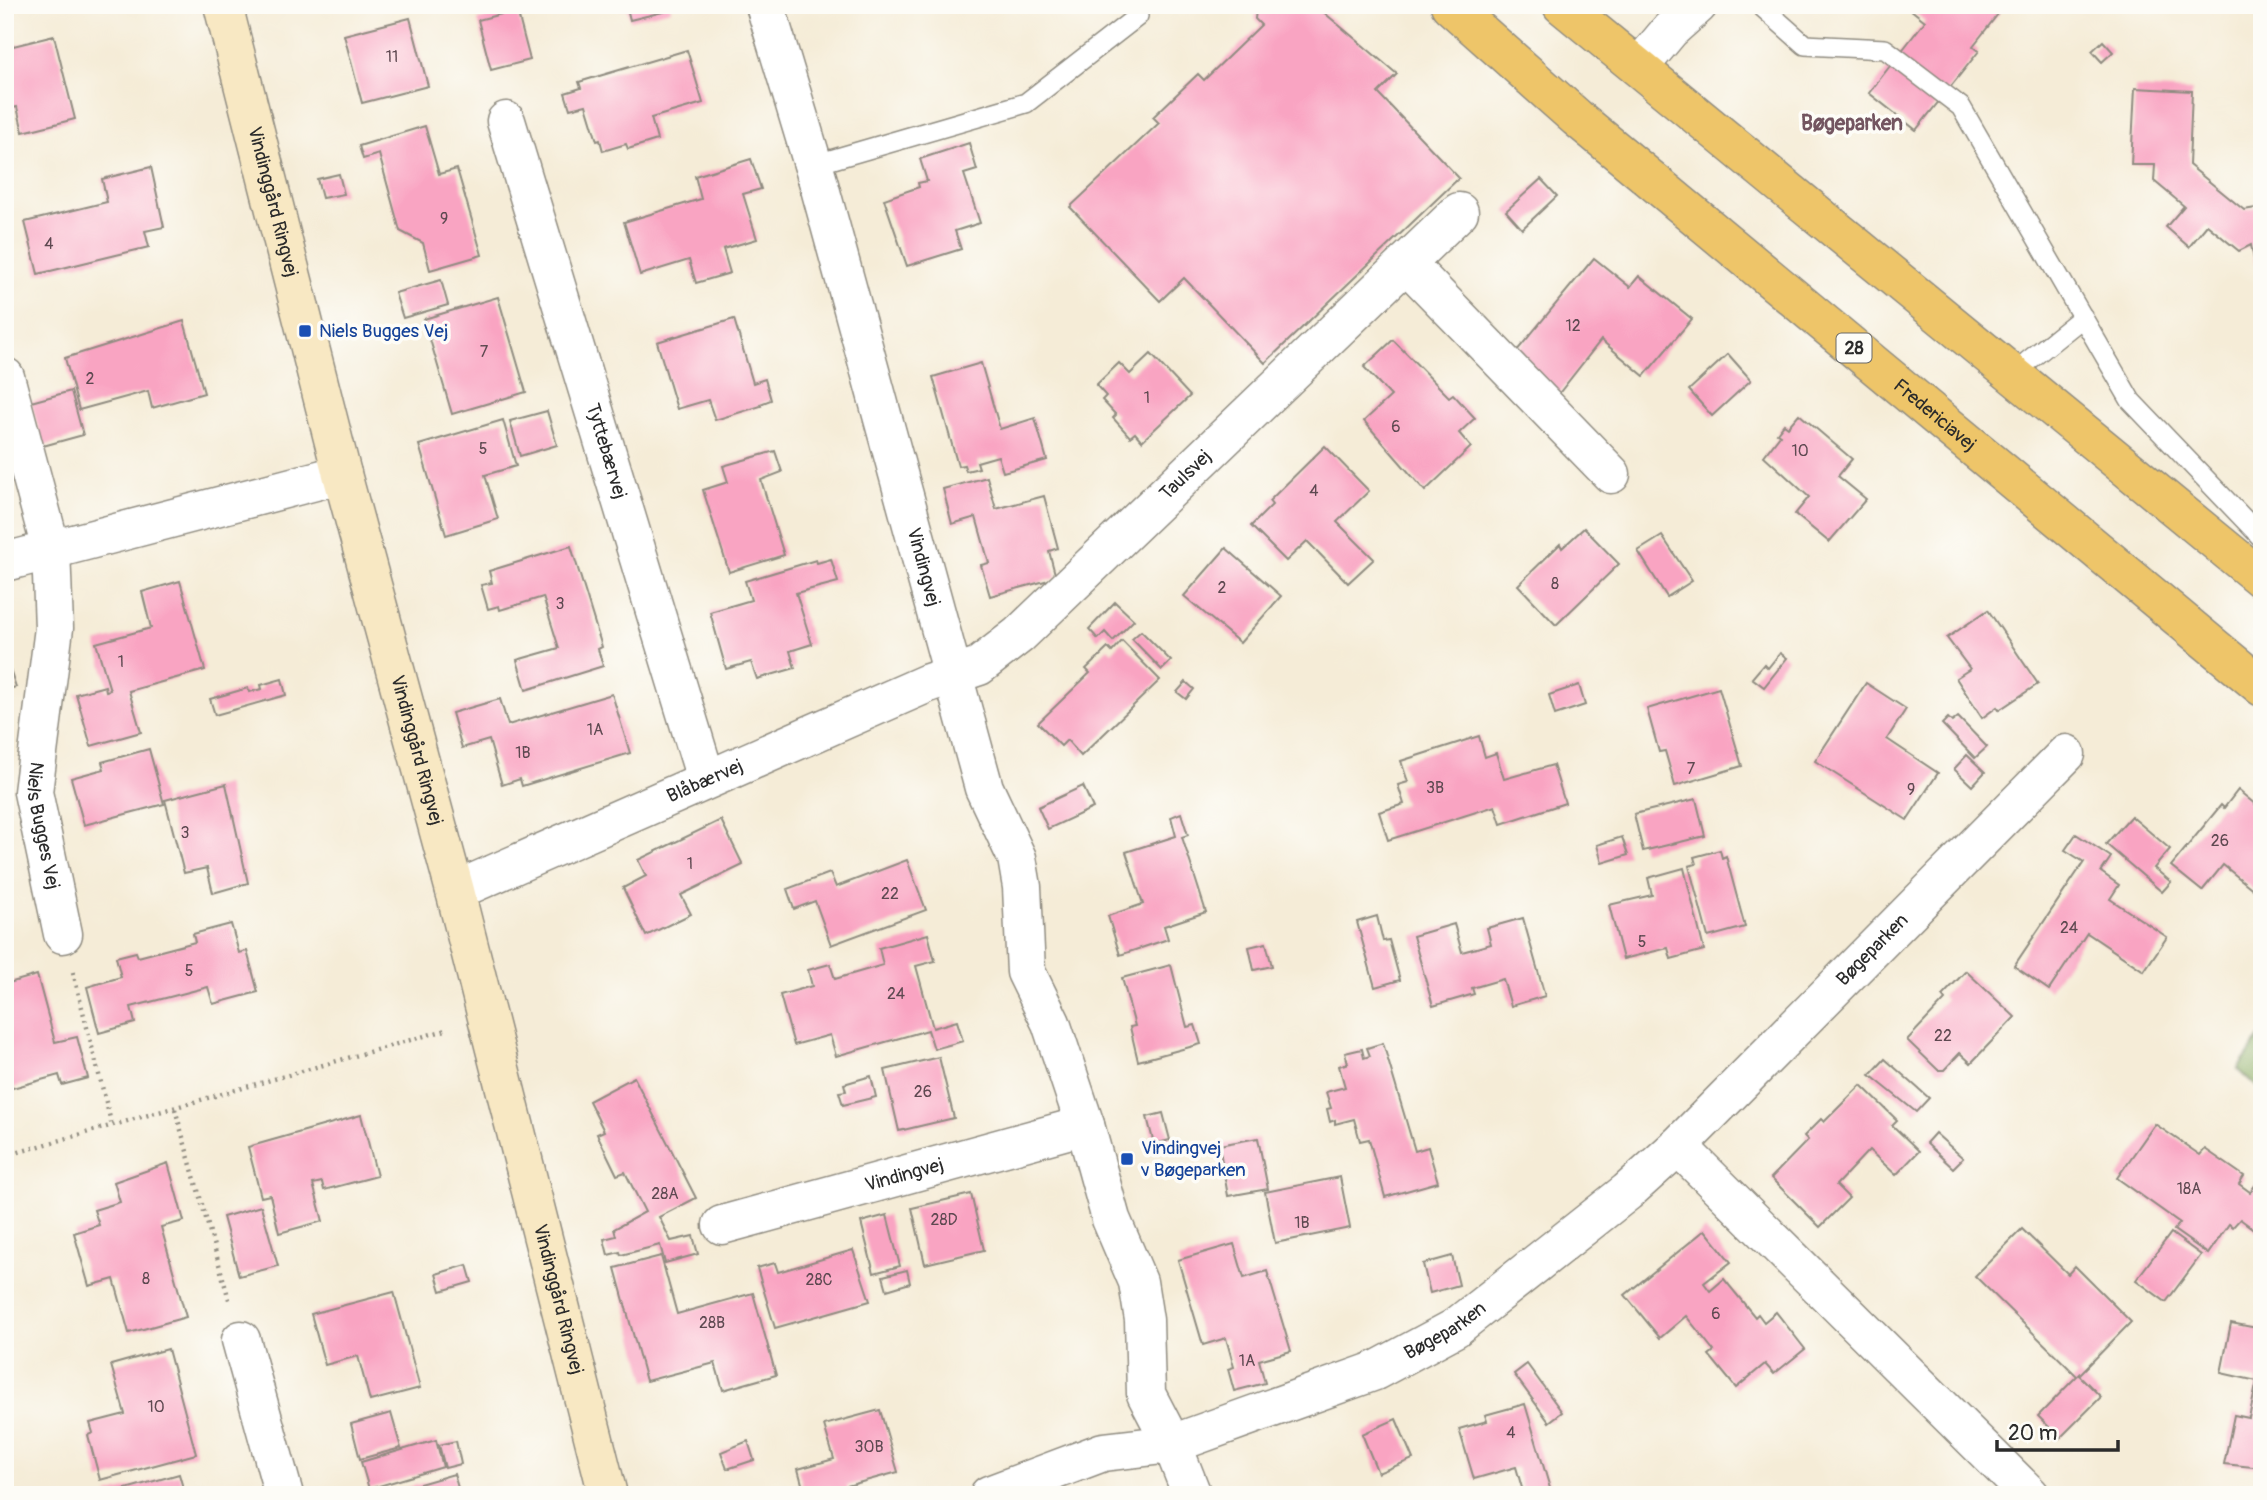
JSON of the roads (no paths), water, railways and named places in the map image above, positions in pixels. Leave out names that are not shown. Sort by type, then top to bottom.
[{"type":"main road","name":"Fredericiavej","points":[[1450,5],[1577,118],[2262,687]]},
{"type":"main road","points":[[1562,5],[1640,66],[2013,377],[2262,579]]},
{"type":"street","name":"Vindinggård Ringvej","points":[[223,5],[342,474],[455,891],[608,1495]]},
{"type":"street","name":"Vindingvej","points":[[765,5],[813,165],[988,798],[1017,858],[1022,887],[1026,972],[1051,1023],[1085,1125],[1111,1219],[1138,1282],[1144,1320],[1146,1394],[1172,1444],[1192,1495]]},
{"type":"street","points":[[1640,66],[1670,30],[1698,5]]},
{"type":"street","name":"Tyttebærvej","points":[[506,121],[706,779]]},
{"type":"street","name":"Taulsvej","points":[[955,674],[979,666],[1019,635],[1459,212]]},
{"type":"street","points":[[1406,263],[1611,474]]},
{"type":"street","name":"Niels Bugges Vej","points":[[5,377],[51,549],[54,628],[33,792],[63,934]]},
{"type":"street","points":[[5,562],[342,474]]},
{"type":"street","name":"Blåbærvej","points":[[455,891],[706,779],[955,674]]},
{"type":"street","name":"Bøgeparken","points":[[1172,1444],[1375,1371],[1455,1328],[1617,1200],[1678,1146],[2066,754]]},
{"type":"street","name":"Vindingvej","points":[[722,1225],[1085,1125]]},
{"type":"street","points":[[1678,1146],[2030,1495]]},
{"type":"street","points":[[241,1340],[284,1495]]},
{"type":"street","points":[[989,1495],[1103,1452],[1172,1444]]},
{"type":"lane","points":[[1760,5],[1805,45],[1885,49],[1961,107],[2115,375],[2139,410],[2262,538]]},
{"type":"lane","points":[[813,165],[1026,103],[1138,16]]},
{"type":"lane","points":[[2013,377],[2028,360],[2083,317]]},
{"type":"place","name":"Niels Bugges Vej","points":[[305,331]]},
{"type":"place","name":"Vindingvej v Bøgeparken","points":[[1127,1159]]},
{"type":"district","name":"Bøgeparken","points":[[1852,123]]}]
